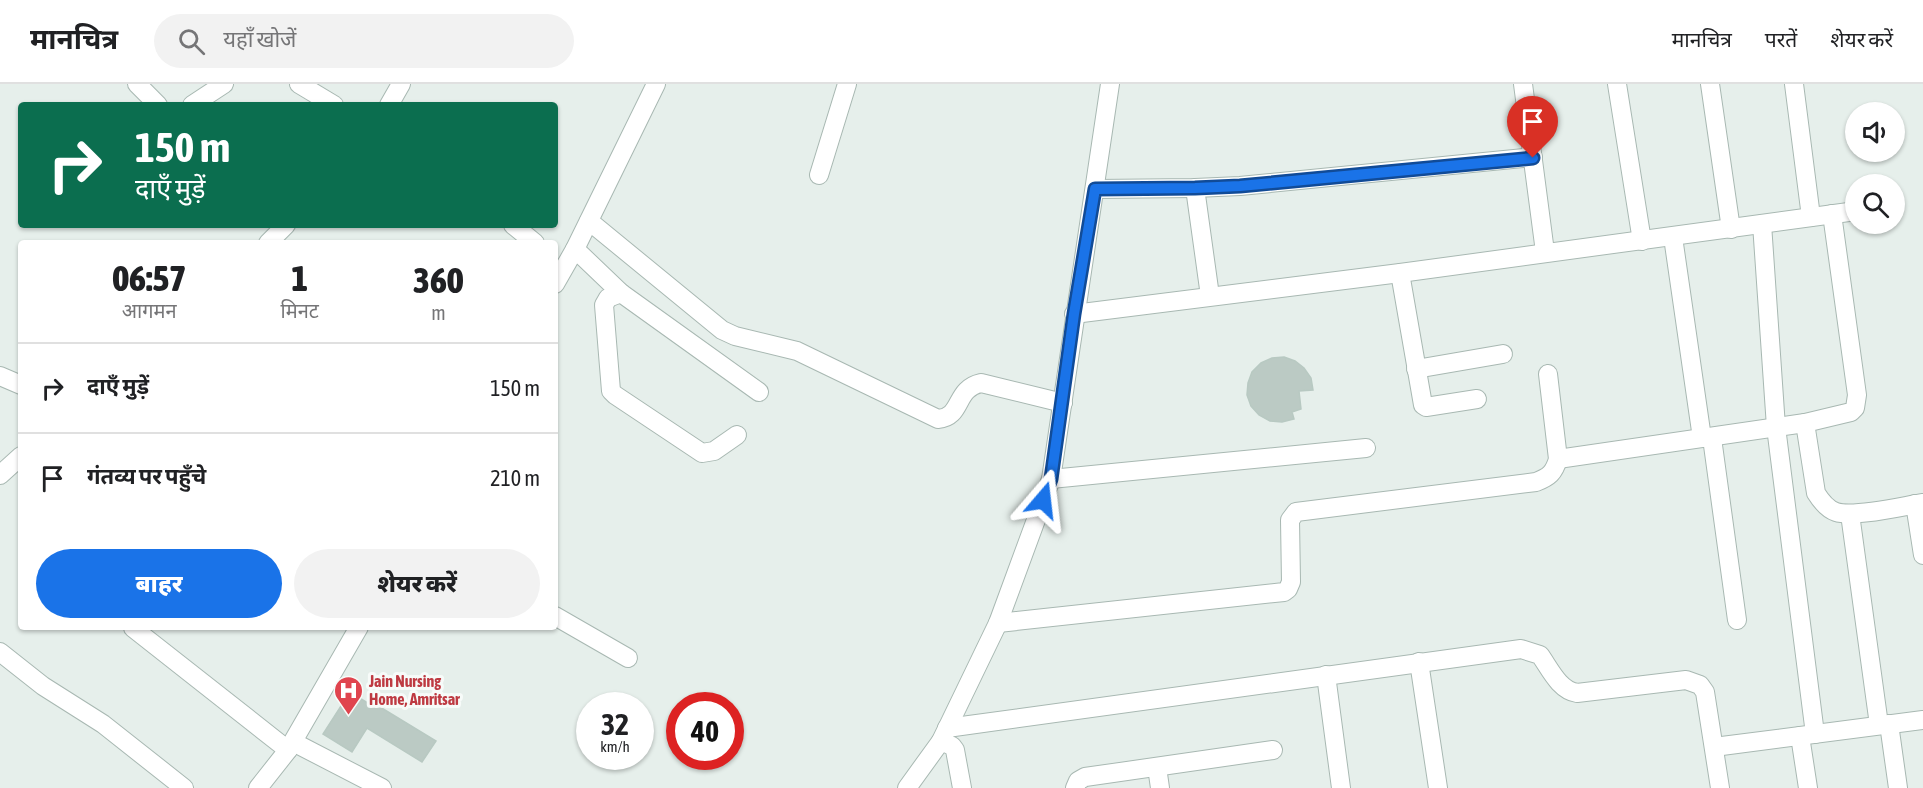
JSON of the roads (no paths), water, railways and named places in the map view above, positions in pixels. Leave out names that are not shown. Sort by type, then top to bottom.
[{"type":"street","points":[[137,84],[155,102]]},
{"type":"street","points":[[197,102],[224,84]]},
{"type":"street","points":[[298,84],[329,102]]},
{"type":"street","points":[[391,102],[401,84]]},
{"type":"street","points":[[560,264],[575,249],[656,84]]},
{"type":"street","points":[[819,175],[847,84]]},
{"type":"street","points":[[911,786],[944,735],[998,623],[1051,479],[1110,84]]},
{"type":"street","points":[[1523,84],[1545,252]]},
{"type":"street","points":[[1617,84],[1642,241]]},
{"type":"street","points":[[1710,84],[1731,229]]},
{"type":"street","points":[[1794,84],[1811,217]]},
{"type":"street","points":[[1095,189],[1195,188],[1310,180],[1533,158]]},
{"type":"street","points":[[1195,188],[1210,296]]},
{"type":"street","points":[[1074,314],[1400,273],[1845,212]]},
{"type":"street","points":[[1558,459],[1805,423],[1851,412],[1857,402],[1832,214]]},
{"type":"street","points":[[589,221],[722,330],[735,336],[797,351],[938,420],[946,419],[952,414],[966,389],[981,383],[1063,403]]},
{"type":"street","points":[[1762,224],[1776,427],[1808,735],[1808,788]]},
{"type":"street","points":[[271,240],[283,228]]},
{"type":"street","points":[[517,228],[531,240]]},
{"type":"street","points":[[1673,237],[1737,620]]},
{"type":"street","points":[[575,249],[621,293],[759,392]]},
{"type":"street","points":[[1400,273],[1423,405],[1426,407],[1477,399]]},
{"type":"street","points":[[621,293],[608,298],[604,305],[611,391],[702,453],[714,451],[737,435]]},
{"type":"street","points":[[1416,369],[1503,354]]},
{"type":"street","points":[[998,623],[1284,592],[1291,582],[1290,520],[1296,512],[1536,482],[1547,478],[1555,471],[1558,459],[1548,374]]},
{"type":"street","points":[[0,376],[18,384]]},
{"type":"street","points":[[1805,423],[1816,493],[1821,501],[1837,513],[1850,514],[1919,504],[1923,555]]},
{"type":"street","points":[[1051,479],[1366,448]]},
{"type":"street","points":[[0,475],[18,459]]},
{"type":"street","points":[[1850,514],[1884,725],[1898,788]]},
{"type":"street","points":[[558,618],[628,658]]},
{"type":"street","points":[[136,630],[291,746],[382,788]]},
{"type":"street","points":[[258,788],[291,746],[357,630]]},
{"type":"street","points":[[944,735],[1326,675],[1521,649],[1540,655],[1568,692],[1577,693],[1686,680],[1700,685],[1705,692],[1720,788]]},
{"type":"street","points":[[0,652],[43,686],[103,724],[184,788]]},
{"type":"street","points":[[1419,662],[1438,788]]},
{"type":"street","points":[[1326,675],[1338,787]]},
{"type":"street","points":[[1714,747],[1923,720]]},
{"type":"street","points":[[944,735],[955,750],[962,788]]},
{"type":"street","points":[[1075,788],[1078,781],[1085,777],[1273,750]]},
{"type":"street","points":[[1157,767],[1160,788]]},
{"type":"place","name":"Jain Nursing Home, Amritsar","points":[[348,716]]}]
